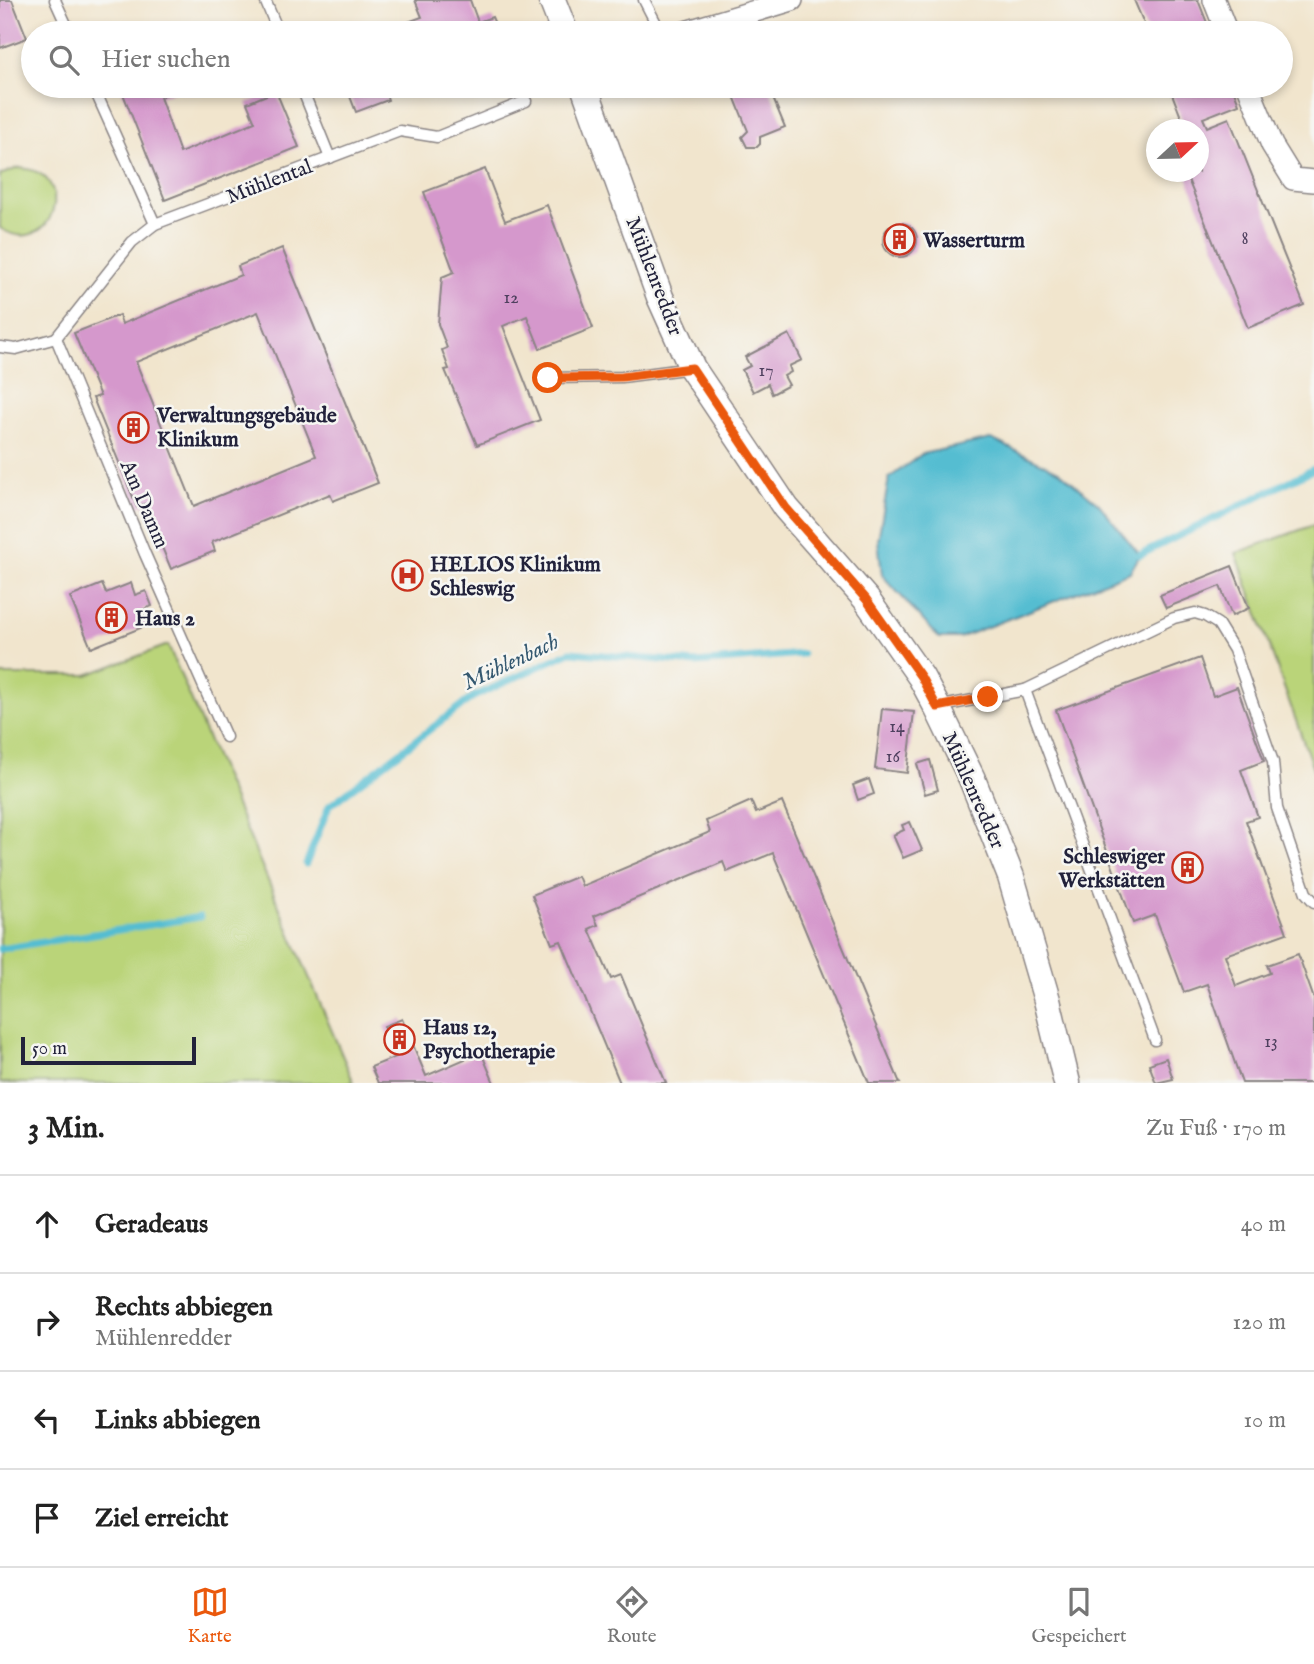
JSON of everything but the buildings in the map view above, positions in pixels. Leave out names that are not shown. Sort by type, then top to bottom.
[{"type":"street","points":[[552,0],[560,21]]},
{"type":"street","points":[[722,21],[792,0]]},
{"type":"street","points":[[1214,0],[1222,21]]},
{"type":"street","name":"Mühlenredder","points":[[588,98],[660,297],[692,368],[786,508],[866,599],[921,677],[972,779],[1011,877],[1047,1000],[1067,1083]]},
{"type":"street","points":[[1253,98],[1272,145],[1293,179],[1314,181]]},
{"type":"lane","points":[[55,0],[65,21]]},
{"type":"lane","points":[[265,0],[274,21]]},
{"type":"lane","points":[[645,0],[655,21]]},
{"type":"lane","points":[[98,98],[155,224]]},
{"type":"lane","points":[[305,98],[330,158]]},
{"type":"lane","name":"Mühlental","points":[[56,338],[132,242],[155,224],[400,131],[437,137],[526,101]]},
{"type":"lane","points":[[0,347],[16,349],[56,338]]},
{"type":"lane","name":"Am Damm","points":[[56,338],[145,554],[226,737]]},
{"type":"lane","points":[[548,378],[622,377],[692,368]]},
{"type":"lane","points":[[937,707],[1024,690],[1174,618],[1195,613],[1219,624],[1234,650],[1273,762],[1276,808],[1306,893],[1314,902]]},
{"type":"lane","points":[[1024,690],[1155,1040]]},
{"type":"green space","points":[[18,168],[38,173],[50,183],[54,197],[52,212],[45,224],[34,233],[18,235],[0,228],[0,175]]},
{"type":"green space","points":[[1314,525],[1314,771],[1236,553]]},
{"type":"green space","points":[[168,645],[354,1083],[0,1083],[0,675],[87,675]]},
{"type":"water","points":[[991,439],[1059,471],[1099,504],[1140,555],[1130,572],[959,638],[939,638],[882,575],[878,540],[889,478],[922,454]]},
{"type":"waterway","points":[[1140,555],[1314,469]]},
{"type":"waterway","name":"Mühlenbach","points":[[306,864],[329,806],[473,697],[570,652],[696,663],[802,654]]},
{"type":"waterway","name":"Mühlenbach","points":[[0,949],[200,917]]},
{"type":"place","name":"Wasserturm","points":[[900,240]]},
{"type":"place","name":"Verwaltungsgebäude Klinikum","points":[[134,427]]},
{"type":"place","name":"HELIOS Klinikum Schleswig","points":[[407,576]]},
{"type":"place","name":"Haus 2","points":[[112,618]]},
{"type":"place","name":"Schleswiger Werkstätten","points":[[1188,868]]},
{"type":"place","name":"Haus 12, Psychotherapie","points":[[400,1039]]},
{"type":"route","points":[[548,378],[622,377],[692,368],[786,508],[866,599],[921,677],[937,707],[988,697]]}]
